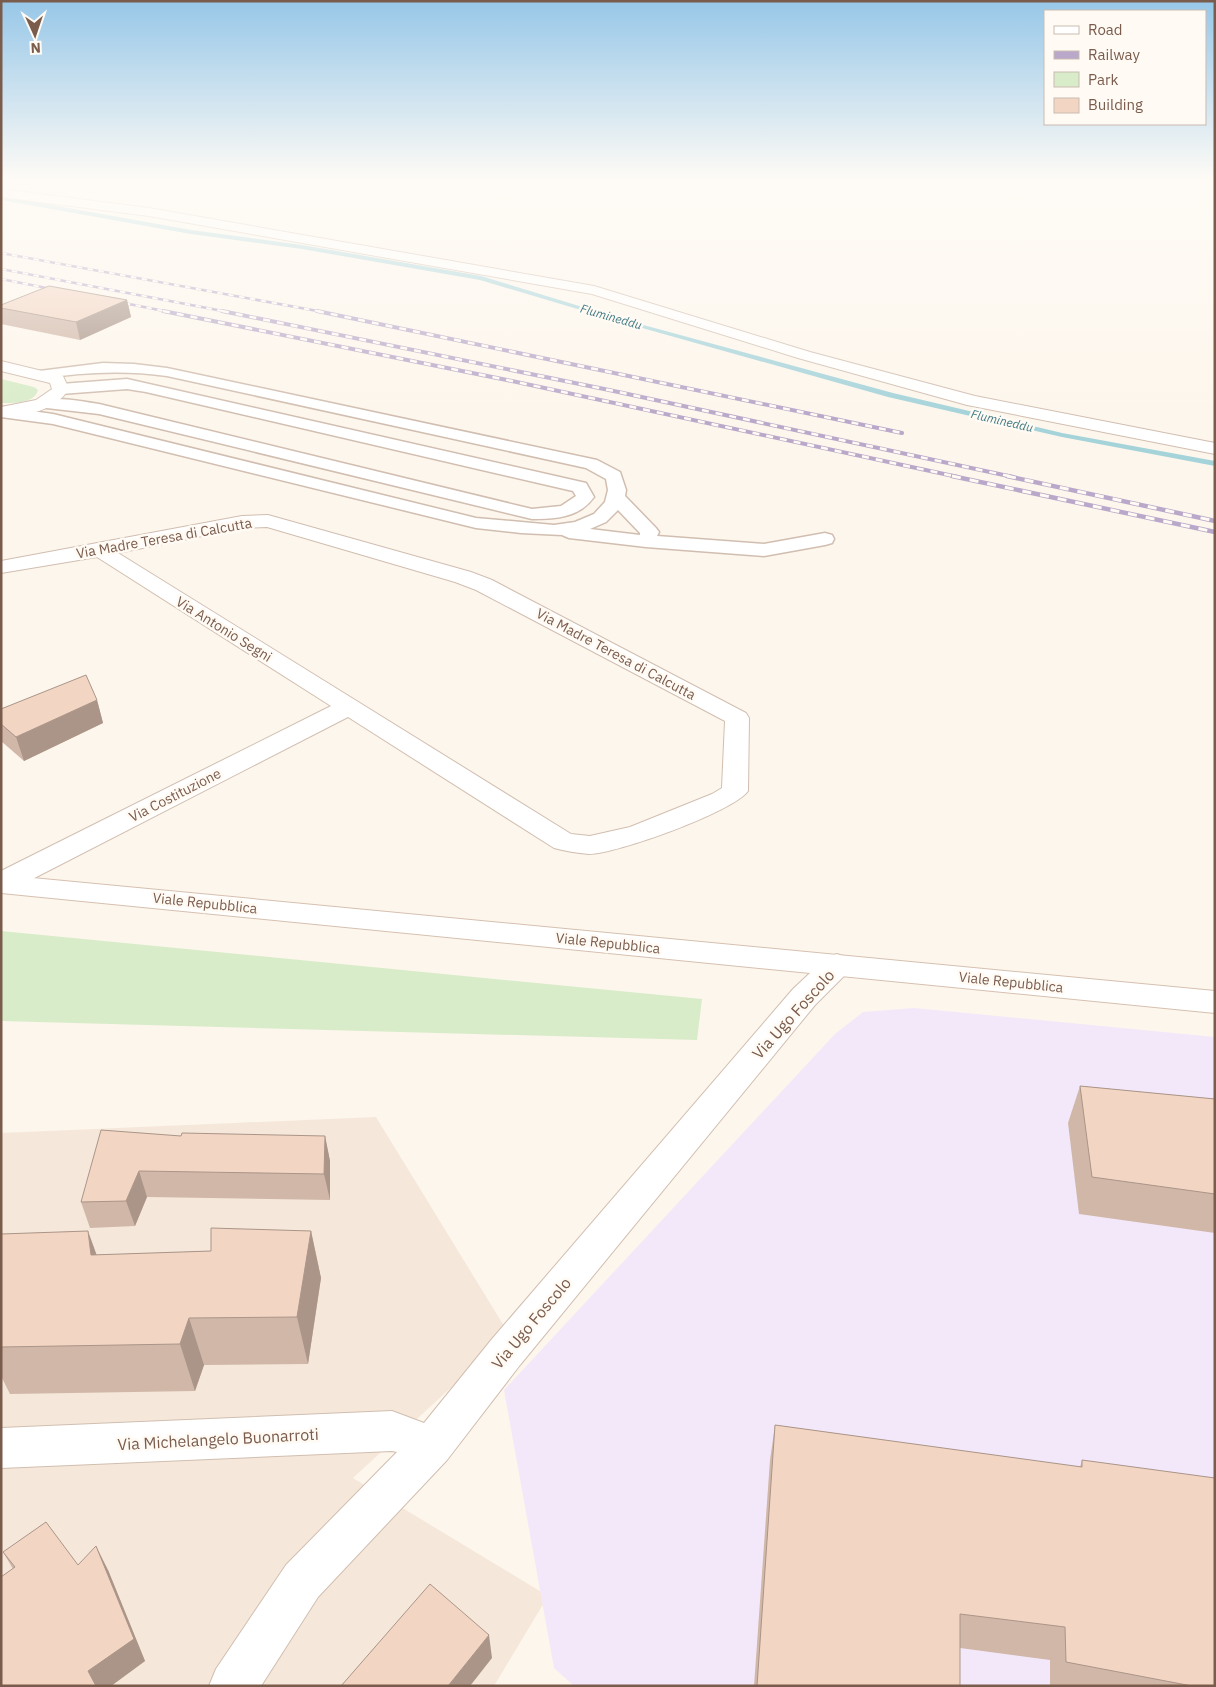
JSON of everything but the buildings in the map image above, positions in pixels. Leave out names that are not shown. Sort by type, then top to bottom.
[{"type":"street","points":[[421,260],[594,290],[804,355],[973,402],[1215,449]]},
{"type":"street","points":[[1,366],[39,375],[59,385],[57,396],[44,404],[23,410],[2,412]]},
{"type":"street","name":"Via Madre Teresa di Calcutta","points":[[1,567],[242,522],[268,521],[463,577],[512,599],[737,718],[735,791],[721,800],[638,834],[590,844],[564,842],[348,707]]},
{"type":"street","name":"Via Antonio Segni","points":[[100,550],[348,707]]},
{"type":"street","name":"Via Costituzione","points":[[1,883],[348,707]]},
{"type":"street","name":"Viale Repubblica","points":[[1,883],[1215,1002]]},
{"type":"street","name":"Via Ugo Foscolo","points":[[233,1686],[302,1581],[432,1446],[506,1352],[792,1012],[837,965]]},
{"type":"street","name":"Via Michelangelo Buonarroti","points":[[1,1448],[392,1431],[432,1446]]},
{"type":"lane","points":[[39,375],[113,366],[140,367],[591,464],[614,476],[617,490],[616,498],[614,504],[600,518],[579,527],[554,530]]},
{"type":"lane","points":[[59,385],[140,367]]},
{"type":"lane","points":[[44,404],[99,409],[532,514],[562,513],[579,505],[585,497],[580,487],[146,387],[127,384],[59,385]]},
{"type":"lane","points":[[2,412],[53,419],[476,523],[646,541],[764,550],[825,539]]},
{"type":"lane","points":[[616,498],[650,532],[646,541]]},
{"type":"shaded area","points":[[914,1008],[1215,1037],[1215,1686],[574,1686],[554,1668],[504,1390],[835,1034],[863,1012]]},
{"type":"shaded area","points":[[376,1117],[509,1334],[353,1478],[548,1596],[494,1686],[1,1686],[1,1133]]},
{"type":"green space","points":[[1,379],[34,387],[38,390],[36,395],[28,400],[17,403],[1,403]]},
{"type":"green space","points":[[1,931],[702,999],[697,1040],[1,1021]]},
{"type":"waterway","name":"Flumineddu","points":[[375,260],[481,278],[623,321],[891,395],[1062,435],[1215,464]]},
{"type":"railway","points":[[38,260],[323,312]]},
{"type":"railway","points":[[1,269],[228,312]]},
{"type":"railway","points":[[1,279],[57,290]]},
{"type":"railway","points":[[114,301],[169,312]]},
{"type":"railway","points":[[163,311],[512,381],[958,477]]},
{"type":"railway","points":[[222,311],[609,390],[1013,477]]},
{"type":"railway","points":[[317,311],[902,433]]},
{"type":"railway","points":[[952,476],[1215,532]]},
{"type":"railway","points":[[1007,476],[1215,521]]}]
